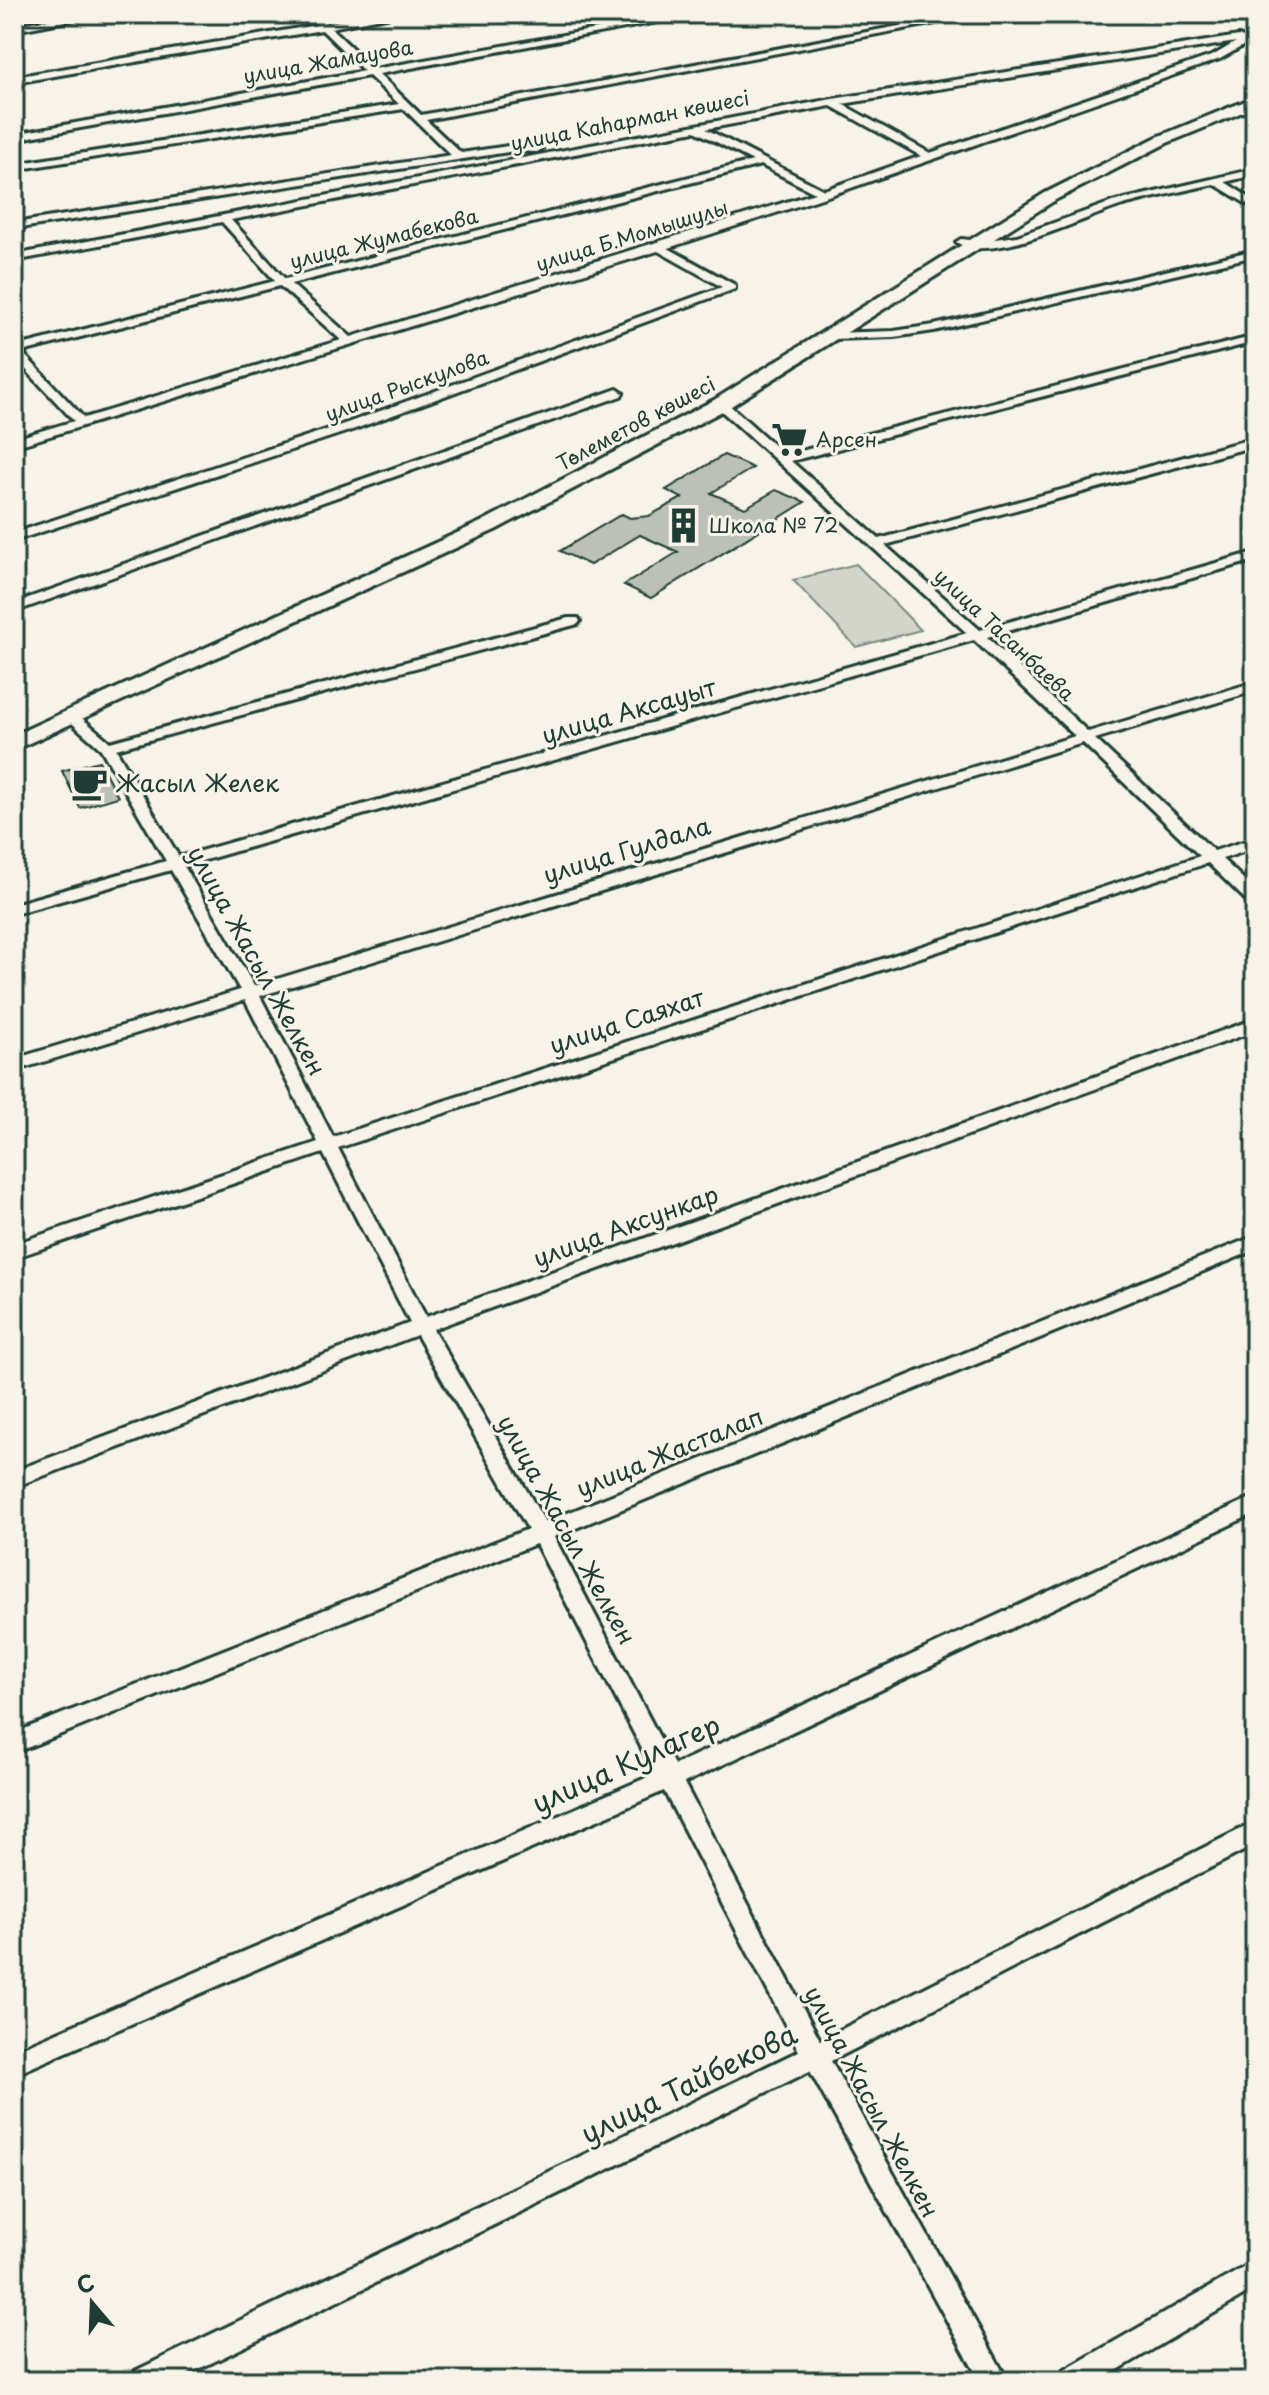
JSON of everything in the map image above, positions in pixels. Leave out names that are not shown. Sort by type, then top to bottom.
[{"type":"main road","name":"Төлеметов көшесі","points":[[14,743],[410,564],[721,404],[832,336],[1040,192],[1119,151],[1201,114],[1255,95]]},
{"type":"main road","name":"Төлеметов көшесі","points":[[14,731],[476,519],[713,397],[968,243],[1076,182],[1162,140],[1255,102]]},
{"type":"street","points":[[14,28],[98,14]]},
{"type":"street","points":[[311,14],[459,157]]},
{"type":"street","points":[[14,80],[396,14]]},
{"type":"street","name":"улица Жамауова","points":[[14,137],[695,14]]},
{"type":"street","points":[[420,118],[978,14]]},
{"type":"street","name":"улица Каһарман көшесі","points":[[14,258],[832,102],[1253,37]]},
{"type":"street","name":"улица Б.Момышулы","points":[[14,443],[824,194],[1217,57],[1253,37]]},
{"type":"street","points":[[832,102],[928,156]]},
{"type":"street","points":[[14,167],[407,106]]},
{"type":"street","points":[[694,127],[824,194]]},
{"type":"street","points":[[14,226],[525,148],[534,147],[547,154]]},
{"type":"street","name":"улица Жумабекова","points":[[14,350],[762,162]]},
{"type":"street","points":[[968,243],[1035,234],[1118,203],[1255,172]]},
{"type":"street","points":[[1216,181],[1255,206]]},
{"type":"street","points":[[224,218],[283,283],[349,341]]},
{"type":"street","name":"улица Рыскулова","points":[[14,537],[351,426],[731,287],[659,247]]},
{"type":"street","points":[[832,336],[894,334],[934,328],[1255,253]]},
{"type":"street","points":[[783,459],[1255,339]]},
{"type":"street","points":[[14,350],[82,423]]},
{"type":"street","points":[[14,608],[617,393]]},
{"type":"street","name":"улица Тасанбаева","points":[[721,404],[977,635],[1255,899]]},
{"type":"street","points":[[876,544],[1255,442]]},
{"type":"street","name":"улица Аксауыт","points":[[14,909],[1255,556]]},
{"type":"street","points":[[107,747],[573,621]]},
{"type":"street","name":"улица Гулдала","points":[[14,1065],[1255,686]]},
{"type":"street","name":"улица Жасыл Желкен","points":[[72,717],[107,747],[249,991],[421,1326],[541,1533],[815,2056],[995,2381]]},
{"type":"street","name":"улица Саяхат","points":[[14,1251],[327,1145],[1255,843]]},
{"type":"street","name":"улица Аксункар","points":[[14,1479],[421,1326],[1255,1025]]},
{"type":"street","name":"улица Жасталап","points":[[14,1743],[1255,1243]]},
{"type":"street","name":"улица Кулагер","points":[[14,2063],[670,1778],[1255,1504]]},
{"type":"street","name":"улица Тайбекова","points":[[145,2381],[815,2056],[1255,1833]]},
{"type":"street","points":[[1073,2381],[1255,2274]]},
{"type":"shaded area","points":[[856,564],[921,630],[856,647],[793,580]]},
{"type":"building","name":"Школа № 72","points":[[724,455],[753,468],[711,493],[745,508],[776,490],[805,502],[651,598],[624,585],[678,552],[640,535],[590,565],[560,551],[622,514],[630,518],[649,516],[682,498],[666,490]]},
{"type":"building","name":"Жасыл Желек","points":[[99,761],[118,797],[80,808],[62,771]]},
{"type":"place","name":"Арсен","points":[[790,440]]},
{"type":"place","name":"Школа № 72","points":[[683,526]]},
{"type":"place","name":"Жасыл Желек","points":[[90,784]]}]
